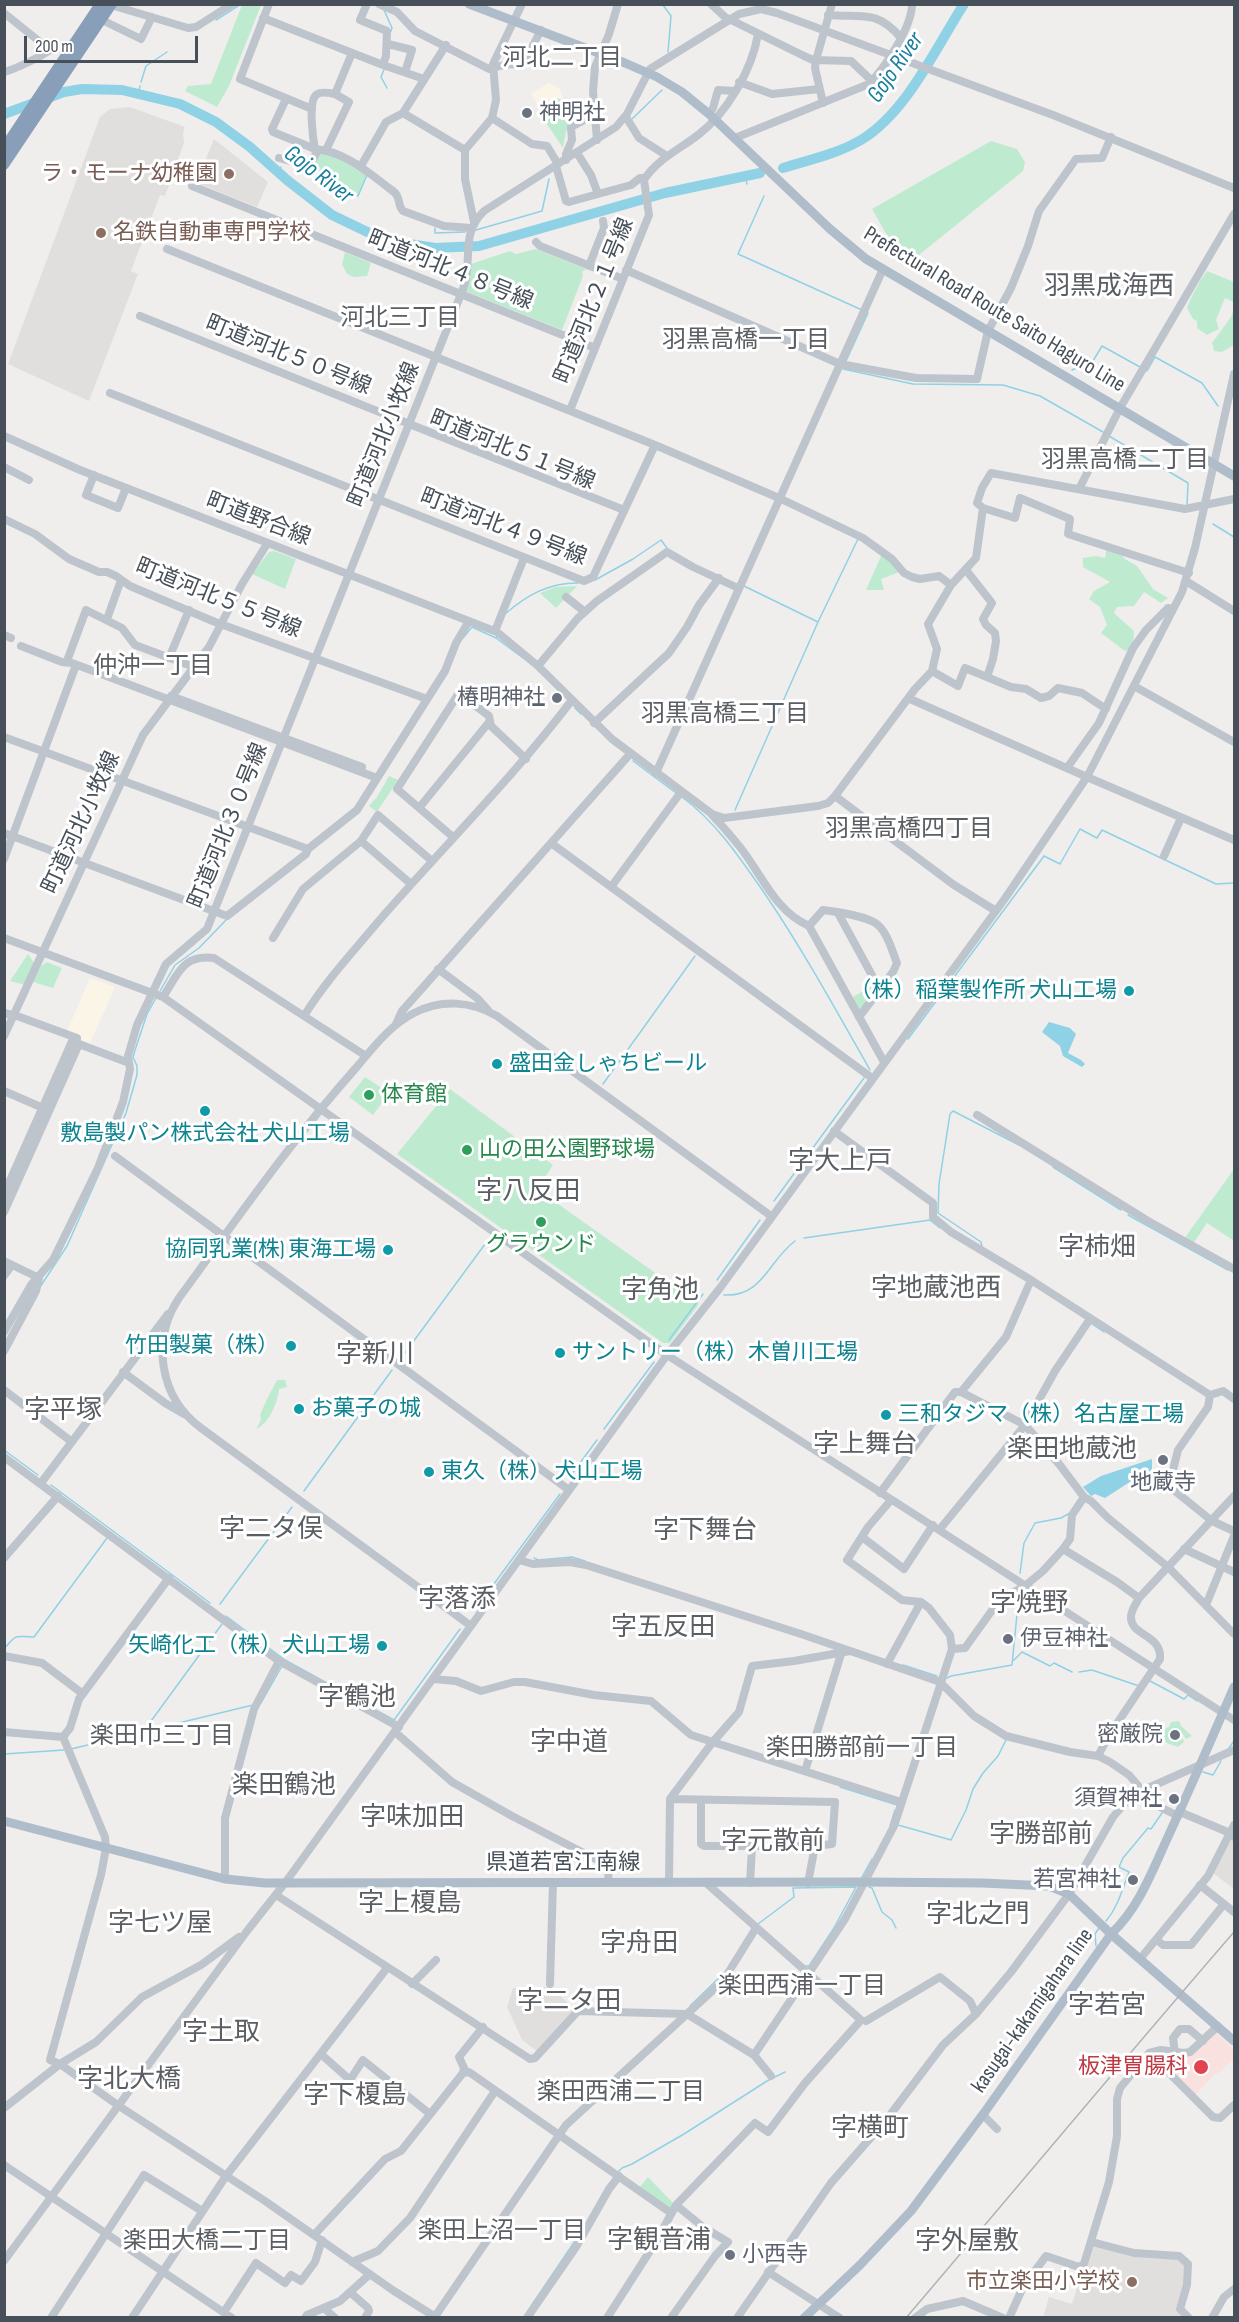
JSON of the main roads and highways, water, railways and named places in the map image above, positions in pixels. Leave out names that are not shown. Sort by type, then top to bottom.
[{"type":"highway","points":[[70,59],[102,20],[108,5]]},
{"type":"highway","points":[[4,165],[22,131],[108,5]]},
{"type":"highway","points":[[4,148],[22,131]]},
{"type":"main road","name":"Prefectural Road Route Saito Haguro Line","points":[[469,4],[647,73],[682,92],[712,116],[842,240],[883,269],[1234,476]]},
{"type":"main road","name":"kasugai-kakamigahara line","points":[[804,2318],[910,2211],[983,2115],[1111,1934],[1127,1917],[1147,1882],[1179,1814],[1234,1687]]},
{"type":"main road","name":"県道若宮江南線","points":[[4,1821],[225,1879],[285,1883],[864,1882],[1024,1883],[1049,1886],[1069,1894],[1111,1934],[1234,2041]]},
{"type":"water","points":[[1049,1022],[1070,1028],[1076,1034],[1068,1053],[1085,1064],[1082,1067],[1063,1056],[1060,1046],[1042,1032]]},
{"type":"water","points":[[1152,1459],[1152,1471],[1139,1476],[1105,1498],[1095,1494],[1091,1496],[1083,1487],[1101,1476]]},
{"type":"waterway","points":[[216,20],[241,4]]},
{"type":"waterway","name":"Gojo River","points":[[783,168],[842,149],[861,140],[877,128],[906,97],[964,4]]},
{"type":"waterway","points":[[663,5],[671,16],[668,52]]},
{"type":"waterway","points":[[384,10],[392,28],[391,31]]},
{"type":"waterway","points":[[141,82],[146,66],[167,52]]},
{"type":"waterway","points":[[385,67],[381,77],[387,88]]},
{"type":"waterway","name":"Gojo River","points":[[138,94],[140,86]]},
{"type":"waterway","name":"Gojo River","points":[[4,114],[64,92],[82,89],[122,90],[180,104],[216,122],[332,215],[384,240],[435,248],[479,246],[665,193],[760,173]]},
{"type":"waterway","points":[[632,119],[662,90]]},
{"type":"waterway","name":"Gojo River","points":[[276,171],[281,167]]},
{"type":"waterway","points":[[309,169],[358,196],[367,175]]},
{"type":"waterway","name":"Gojo River","points":[[745,176],[747,184]]},
{"type":"waterway","points":[[476,230],[542,211],[549,179]]},
{"type":"waterway","points":[[764,196],[738,254],[862,310]]},
{"type":"waterway","points":[[435,228],[435,233],[465,232]]},
{"type":"waterway","points":[[846,361],[868,313],[866,312]]},
{"type":"waterway","points":[[1072,370],[1093,361],[1102,346],[1140,367]]},
{"type":"waterway","points":[[1147,371],[1155,357],[1202,383],[1218,406]]},
{"type":"waterway","points":[[843,369],[913,384],[1003,385],[1040,396],[1103,432]]},
{"type":"waterway","points":[[1109,436],[1188,483],[1187,505]]},
{"type":"waterway","points":[[1213,524],[1234,537]]},
{"type":"waterway","points":[[735,810],[818,622],[858,539]]},
{"type":"waterway","points":[[595,580],[661,540],[667,548]]},
{"type":"waterway","points":[[505,614],[521,601],[539,591],[557,585],[578,583]]},
{"type":"waterway","points":[[744,586],[818,622]]},
{"type":"waterway","points":[[463,638],[472,627],[496,638],[497,636]]},
{"type":"waterway","points":[[496,638],[523,658]]},
{"type":"waterway","points":[[575,708],[581,714]]},
{"type":"waterway","points":[[633,761],[676,793]]},
{"type":"waterway","points":[[682,797],[717,830],[765,894],[806,958],[870,1070]]},
{"type":"waterway","points":[[908,1039],[1044,856],[1060,864],[1080,829],[1097,838],[1102,830],[1216,884],[1234,883]]},
{"type":"waterway","points":[[160,991],[175,965],[199,948],[227,919]]},
{"type":"waterway","points":[[603,1084],[695,956]]},
{"type":"waterway","points":[[40,1287],[67,1246],[126,1113],[137,1075],[137,1066],[133,1057],[147,1014],[156,998]]},
{"type":"waterway","points":[[774,1201],[864,1078]]},
{"type":"waterway","points":[[982,1247],[981,1242],[938,1213],[939,1184],[950,1114],[953,1111],[1019,1145]]},
{"type":"waterway","points":[[1053,1167],[1121,1210]]},
{"type":"waterway","points":[[1128,1215],[1228,1270]]},
{"type":"waterway","points":[[717,1280],[760,1220]]},
{"type":"waterway","points":[[804,1238],[930,1220],[940,1228]]},
{"type":"waterway","points":[[402,1357],[488,1240]]},
{"type":"waterway","points":[[724,1295],[737,1294],[756,1284],[795,1241]]},
{"type":"waterway","points":[[669,1340],[703,1294]]},
{"type":"waterway","points":[[1092,1324],[1104,1332]]},
{"type":"waterway","points":[[604,1429],[654,1362]]},
{"type":"waterway","points":[[304,1491],[392,1370]]},
{"type":"waterway","points":[[571,1475],[597,1440]]},
{"type":"waterway","points":[[4,1450],[38,1475]]},
{"type":"waterway","points":[[51,1485],[210,1603]]},
{"type":"waterway","points":[[474,1611],[560,1494]]},
{"type":"waterway","points":[[220,1604],[292,1507]]},
{"type":"waterway","points":[[1020,1573],[1024,1543],[1035,1523],[1061,1518],[1070,1513]]},
{"type":"waterway","points":[[4,1649],[17,1637],[34,1637],[107,1538]]},
{"type":"waterway","points":[[534,1558],[538,1560],[572,1557],[585,1561]]},
{"type":"waterway","points":[[947,1678],[1012,1665],[1017,1595]]},
{"type":"waterway","points":[[226,1616],[285,1660],[394,1720],[460,1629]]},
{"type":"waterway","points":[[143,1732],[222,1624]]},
{"type":"waterway","points":[[1014,1660],[1022,1652],[1050,1666],[1054,1663],[1072,1672]]},
{"type":"waterway","points":[[903,1665],[937,1676]]},
{"type":"waterway","points":[[261,1703],[282,1666]]},
{"type":"waterway","points":[[1079,1672],[1092,1670],[1139,1686]]},
{"type":"waterway","points":[[1150,1681],[1184,1699],[1188,1695],[1197,1701]]},
{"type":"waterway","points":[[71,1749],[253,1705]]},
{"type":"waterway","points":[[898,1825],[951,1840],[966,1810],[973,1789],[998,1756],[1006,1740]]},
{"type":"waterway","points":[[1229,1748],[1234,1741]]},
{"type":"waterway","points":[[4,1754],[64,1750]]},
{"type":"waterway","points":[[1203,1772],[1213,1775],[1221,1761]]},
{"type":"waterway","points":[[840,1787],[897,1805]]},
{"type":"waterway","points":[[890,1826],[895,1810]]},
{"type":"waterway","points":[[1106,1921],[1117,1904],[1129,1872],[1119,1867],[1123,1858],[1148,1828],[1151,1829],[1162,1813]]},
{"type":"waterway","points":[[862,1877],[872,1859]]},
{"type":"waterway","points":[[758,1924],[794,1897],[793,1888],[856,1887],[834,1928],[809,1966],[805,1966]]},
{"type":"waterway","points":[[869,1887],[872,1888],[882,1912],[892,1920],[896,1928]]},
{"type":"waterway","points":[[1096,1946],[1095,1934],[1099,1928]]},
{"type":"waterway","points":[[690,2006],[723,1974]]},
{"type":"waterway","points":[[617,2173],[785,2072]]},
{"type":"waterway","points":[[523,2318],[577,2238]]},
{"type":"railway","points":[[906,2318],[1234,1932]]},
{"type":"place","name":"神明社","points":[[527,113]]},
{"type":"place","name":"ラ・モーナ幼稚園","points":[[229,174]]},
{"type":"place","name":"名鉄自動車専門学校","points":[[101,233]]},
{"type":"place","name":"椿明神社","points":[[557,698]]},
{"type":"place","name":"（株）稲葉製作所 犬山工場","points":[[1129,991]]},
{"type":"place","name":"盛田金しゃちビール","points":[[497,1064]]},
{"type":"place","name":"体育館","points":[[369,1095]]},
{"type":"place","name":"敷島製パン株式会社 犬山工場","points":[[205,1111]]},
{"type":"place","name":"山の田公園野球場","points":[[467,1150]]},
{"type":"place","name":"グラウンド","points":[[541,1222]]},
{"type":"place","name":"協同乳業(株) 東海工場","points":[[388,1250]]},
{"type":"place","name":"竹田製菓（株）","points":[[291,1346]]},
{"type":"place","name":"サントリー（株）木曽川工場","points":[[560,1353]]},
{"type":"place","name":"お菓子の城","points":[[299,1409]]},
{"type":"place","name":"三和タジマ（株）名古屋工場","points":[[886,1415]]},
{"type":"place","name":"地蔵寺","points":[[1163,1460]]},
{"type":"place","name":"東久（株） 犬山工場","points":[[429,1472]]},
{"type":"place","name":"伊豆神社","points":[[1008,1639]]},
{"type":"place","name":"矢崎化工（株）犬山工場","points":[[382,1646]]},
{"type":"place","name":"密厳院","points":[[1175,1735]]},
{"type":"place","name":"須賀神社","points":[[1174,1799]]},
{"type":"place","name":"若宮神社","points":[[1133,1880]]},
{"type":"place","name":"板津胃腸科","points":[[1201,2067]]},
{"type":"place","name":"小西寺","points":[[730,2255]]},
{"type":"place","name":"市立楽田小学校","points":[[1132,2282]]},
{"type":"district","name":"河北二丁目","points":[[562,59]]},
{"type":"district","name":"羽黒成海西","points":[[1109,287]]},
{"type":"district","name":"河北三丁目","points":[[400,319]]},
{"type":"district","name":"羽黒高橋一丁目","points":[[746,341]]},
{"type":"district","name":"羽黒高橋二丁目","points":[[1125,461]]},
{"type":"district","name":"仲沖一丁目","points":[[153,667]]},
{"type":"district","name":"羽黒高橋三丁目","points":[[725,715]]},
{"type":"district","name":"羽黒高橋四丁目","points":[[909,830]]},
{"type":"district","name":"字大上戸","points":[[840,1162]]},
{"type":"district","name":"字八反田","points":[[528,1192]]},
{"type":"district","name":"字柿畑","points":[[1097,1248]]},
{"type":"district","name":"字地蔵池西","points":[[936,1289]]},
{"type":"district","name":"字角池","points":[[660,1291]]},
{"type":"district","name":"字新川","points":[[375,1355]]},
{"type":"district","name":"字平塚","points":[[63,1411]]},
{"type":"district","name":"字上舞台","points":[[865,1445]]},
{"type":"district","name":"楽田地蔵池","points":[[1072,1450]]},
{"type":"district","name":"字二タ俣","points":[[271,1530]]},
{"type":"district","name":"字下舞台","points":[[705,1531]]},
{"type":"district","name":"字落添","points":[[457,1600]]},
{"type":"district","name":"字焼野","points":[[1029,1604]]},
{"type":"district","name":"字五反田","points":[[663,1628]]},
{"type":"district","name":"字鶴池","points":[[357,1698]]},
{"type":"district","name":"楽田巾三丁目","points":[[162,1737]]},
{"type":"district","name":"字中道","points":[[569,1743]]},
{"type":"district","name":"楽田勝部前一丁目","points":[[862,1749]]},
{"type":"district","name":"楽田鶴池","points":[[284,1786]]},
{"type":"district","name":"字味加田","points":[[412,1818]]},
{"type":"district","name":"字勝部前","points":[[1041,1835]]},
{"type":"district","name":"字元散前","points":[[773,1842]]},
{"type":"district","name":"字上榎島","points":[[410,1904]]},
{"type":"district","name":"字北之門","points":[[978,1915]]},
{"type":"district","name":"字七ツ屋","points":[[160,1924]]},
{"type":"district","name":"字舟田","points":[[639,1944]]},
{"type":"district","name":"楽田西浦一丁目","points":[[802,1987]]},
{"type":"district","name":"字二タ田","points":[[569,2002]]},
{"type":"district","name":"字若宮","points":[[1107,2006]]},
{"type":"district","name":"字土取","points":[[221,2033]]},
{"type":"district","name":"字北大橋","points":[[129,2080]]},
{"type":"district","name":"楽田西浦二丁目","points":[[621,2093]]},
{"type":"district","name":"字下榎島","points":[[355,2096]]},
{"type":"district","name":"字横町","points":[[870,2129]]},
{"type":"district","name":"楽田上沼一丁目","points":[[502,2232]]},
{"type":"district","name":"字観音浦","points":[[659,2241]]},
{"type":"district","name":"楽田大橋二丁目","points":[[207,2242]]},
{"type":"district","name":"字外屋敷","points":[[967,2242]]}]
